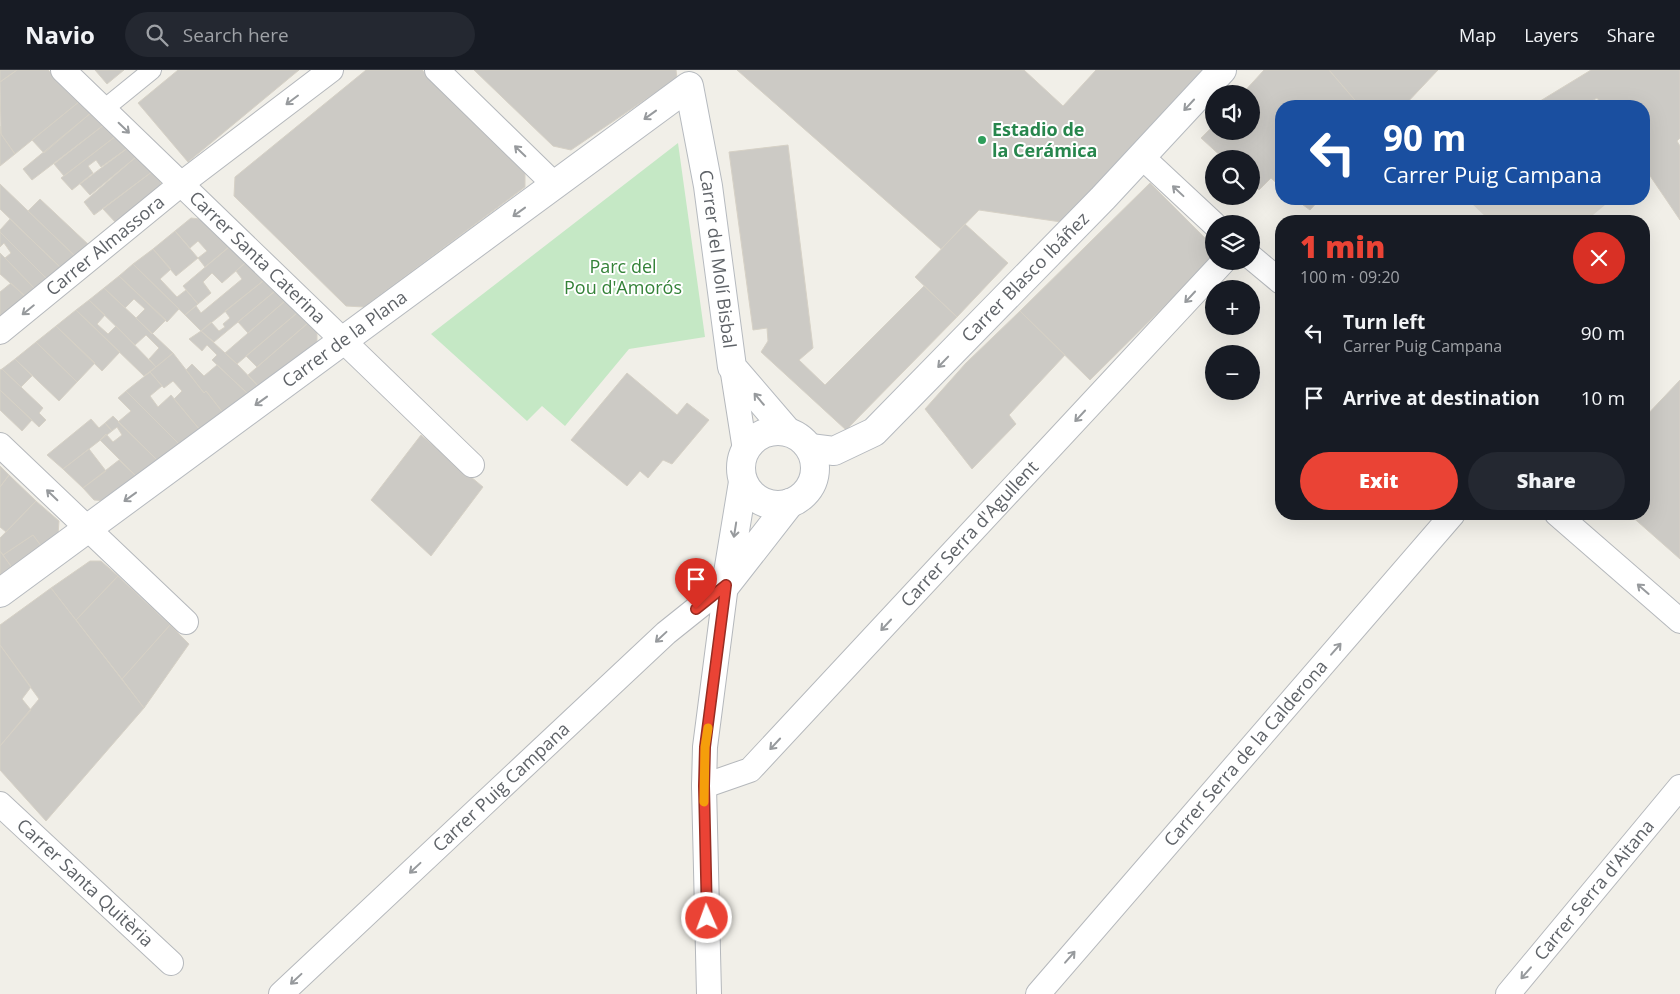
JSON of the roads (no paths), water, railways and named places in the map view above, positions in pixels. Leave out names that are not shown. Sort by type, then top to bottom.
[{"type":"main road","name":"Carrer Blasco Ibáñez","points":[[810,448],[834,451],[874,432],[1103,198],[1222,70]]},
{"type":"main road","name":"Carrer de la Plana","points":[[0,592],[555,185],[687,78]]},
{"type":"main road","name":"Carrer del Molí Bisbal","points":[[687,78],[708,186],[732,367]]},
{"type":"main road","points":[[732,367],[787,432]]},
{"type":"main road","points":[[774,430],[787,432],[804,441],[810,448],[815,470],[813,481],[804,494],[790,503],[779,506],[757,499],[749,492],[743,482],[740,471],[741,460],[752,440],[774,430]]},
{"type":"main road","points":[[726,585],[743,482]]},
{"type":"main road","points":[[726,585],[790,503]]},
{"type":"street","name":"Carrer Santa Caterina","points":[[63,70],[472,465]]},
{"type":"street","points":[[104,109],[152,70]]},
{"type":"street","name":"Carrer Almassora","points":[[0,332],[181,184],[331,70]]},
{"type":"street","points":[[437,70],[555,185]]},
{"type":"street","points":[[1141,156],[1205,216]]},
{"type":"street","points":[[1260,264],[1275,277]]},
{"type":"street","name":"Carrer Serra d'Agullent","points":[[704,786],[750,770],[1216,270]]},
{"type":"street","name":"Carrer del Molí Bisbal","points":[[732,367],[745,450]]},
{"type":"street","points":[[0,445],[186,622]]},
{"type":"street","name":"Carrer Serra de la Calderona","points":[[1038,994],[1448,520]]},
{"type":"street","points":[[1564,520],[1680,621]]},
{"type":"street","points":[[709,994],[704,786],[705,747],[726,585]]},
{"type":"street","name":"Carrer Puig Campana","points":[[281,994],[666,633],[726,585]]},
{"type":"street","name":"Carrer Serra d'Aitana","points":[[1508,994],[1680,788]]},
{"type":"street","name":"Carrer Santa Quitèria","points":[[0,804],[171,963]]},
{"type":"place","name":"Estadio de la Cerámica","points":[[982,140]]},
{"type":"park label","name":"Parc del Pou d'Amorós","points":[[623,277]]}]
